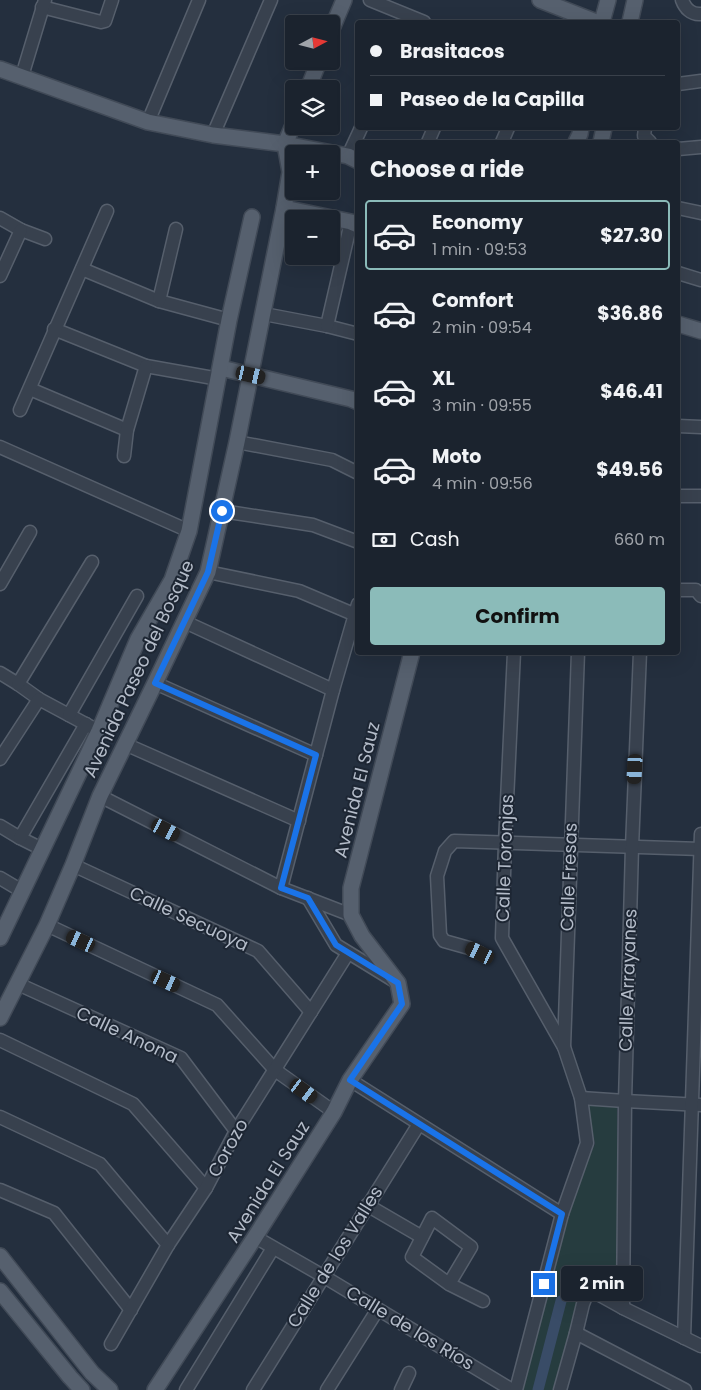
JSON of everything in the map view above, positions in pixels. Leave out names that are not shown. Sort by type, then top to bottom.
[{"type":"main road","points":[[338,15],[344,0]]},
{"type":"main road","points":[[540,0],[591,20]]},
{"type":"main road","points":[[603,20],[608,0]]},
{"type":"main road","points":[[630,20],[635,0]]},
{"type":"main road","points":[[0,68],[148,122],[213,135],[285,144],[353,159]]},
{"type":"main road","points":[[285,144],[289,135]]},
{"type":"main road","name":"Avenida Paseo del Bosque","points":[[0,1018],[47,926],[100,796],[208,572],[264,314],[284,208],[290,172],[285,144]]},
{"type":"main road","points":[[284,208],[354,223]]},
{"type":"main road","name":"Avenida Paseo del Bosque","points":[[0,938],[42,848],[92,727],[138,639],[172,580],[189,531],[229,320],[252,218]]},
{"type":"main road","points":[[680,325],[701,331]]},
{"type":"main road","points":[[220,374],[251,375],[355,401]]},
{"type":"main road","name":"Avenida El Sauz","points":[[154,1390],[256,1237],[334,1112],[350,1080],[402,1004],[398,983],[362,936],[351,915],[351,888],[411,655]]},
{"type":"main road","points":[[0,1256],[92,1373],[110,1390]]},
{"type":"main road","points":[[0,1291],[82,1390]]},
{"type":"street","points":[[22,76],[43,4],[100,22],[104,21],[112,0]]},
{"type":"street","points":[[148,122],[199,0]]},
{"type":"street","points":[[213,135],[271,0]]},
{"type":"street","points":[[370,0],[410,20]]},
{"type":"street","points":[[682,0],[686,9],[701,14]]},
{"type":"street","points":[[680,84],[701,81]]},
{"type":"street","points":[[680,149],[701,147]]},
{"type":"street","points":[[680,208],[701,212]]},
{"type":"street","points":[[20,410],[107,212]]},
{"type":"street","points":[[0,218],[21,230],[45,239]]},
{"type":"street","points":[[327,326],[354,223]]},
{"type":"street","points":[[159,301],[176,228]]},
{"type":"street","points":[[0,276],[21,230]]},
{"type":"street","points":[[82,269],[159,301],[229,320]]},
{"type":"street","points":[[680,274],[701,280]]},
{"type":"street","points":[[264,314],[355,333]]},
{"type":"street","points":[[54,329],[146,366],[220,374]]},
{"type":"street","points":[[124,456],[127,430],[146,366]]},
{"type":"street","points":[[30,389],[127,430]]},
{"type":"street","points":[[680,426],[701,427]]},
{"type":"street","points":[[237,442],[332,460],[355,471]]},
{"type":"street","points":[[0,447],[189,531]]},
{"type":"street","points":[[680,496],[701,496]]},
{"type":"street","points":[[222,511],[313,525],[355,541]]},
{"type":"street","points":[[0,584],[30,532]]},
{"type":"street","points":[[18,684],[92,562]]},
{"type":"street","points":[[208,572],[299,590],[355,611]]},
{"type":"street","points":[[680,590],[696,590],[701,596]]},
{"type":"street","points":[[69,715],[137,596]]},
{"type":"street","points":[[281,888],[333,690],[355,614]]},
{"type":"street","points":[[185,622],[333,690]]},
{"type":"street","name":"Calle Toronjas","points":[[514,655],[502,938],[564,1046]]},
{"type":"street","name":"Calle Fresas","points":[[516,1390],[562,1214],[586,1143],[581,1098],[564,1046],[578,655]]},
{"type":"street","name":"Calle Arrayanes","points":[[623,1308],[625,1102],[640,655]]},
{"type":"street","points":[[0,673],[39,699],[92,727],[20,838]]},
{"type":"street","points":[[155,683],[316,755]]},
{"type":"street","points":[[0,759],[39,699]]},
{"type":"street","points":[[126,744],[299,821]]},
{"type":"street","points":[[100,796],[281,888],[351,915]]},
{"type":"street","points":[[0,826],[42,848]]},
{"type":"street","points":[[684,1338],[697,1105],[701,834]]},
{"type":"street","points":[[480,953],[444,940],[440,935],[437,876],[445,851],[454,841],[701,849]]},
{"type":"street","name":"Calle Secuoya","points":[[73,865],[258,951],[311,1012]]},
{"type":"street","points":[[0,878],[22,891]]},
{"type":"street","points":[[308,898],[336,945],[398,983]]},
{"type":"street","points":[[47,926],[217,1005],[275,1070],[334,1112]]},
{"type":"street","name":"Corozo","points":[[111,1344],[168,1245],[206,1188],[236,1131],[348,953]]},
{"type":"street","name":"Calle Anona","points":[[18,984],[181,1058],[236,1131]]},
{"type":"street","points":[[0,1040],[132,1104],[206,1188]]},
{"type":"street","points":[[350,1080],[562,1214]]},
{"type":"street","points":[[581,1098],[697,1105]]},
{"type":"street","points":[[0,1116],[100,1164],[168,1245]]},
{"type":"street","name":"Calle de los Valles","points":[[253,1390],[419,1124]]},
{"type":"street","points":[[0,1190],[54,1213],[131,1310]]},
{"type":"street","points":[[367,1205],[422,1237]]},
{"type":"street","points":[[449,1284],[471,1247],[432,1218],[412,1257],[449,1284],[483,1301]]},
{"type":"street","name":"Calle de los Ríos","points":[[256,1237],[512,1390]]},
{"type":"street","points":[[186,1390],[273,1248]]},
{"type":"street","points":[[560,1390],[587,1294],[596,1293],[701,1346]]},
{"type":"street","points":[[327,1390],[378,1309]]},
{"type":"street","points":[[576,1333],[685,1390]]},
{"type":"street","points":[[70,1377],[92,1373]]},
{"type":"street","points":[[401,1390],[410,1373]]},
{"type":"green space","points":[[587,1106],[617,1106],[618,1292],[611,1295],[590,1287],[583,1281],[572,1281],[575,1292],[581,1296],[555,1390],[519,1390],[564,1215],[595,1144]]},
{"type":"waterway","points":[[538,1390],[561,1301]]},
{"type":"route","points":[[222,511],[208,572],[155,683],[316,755],[281,888],[308,898],[336,945],[398,983],[402,1004],[350,1080],[562,1214],[544,1284]]}]
